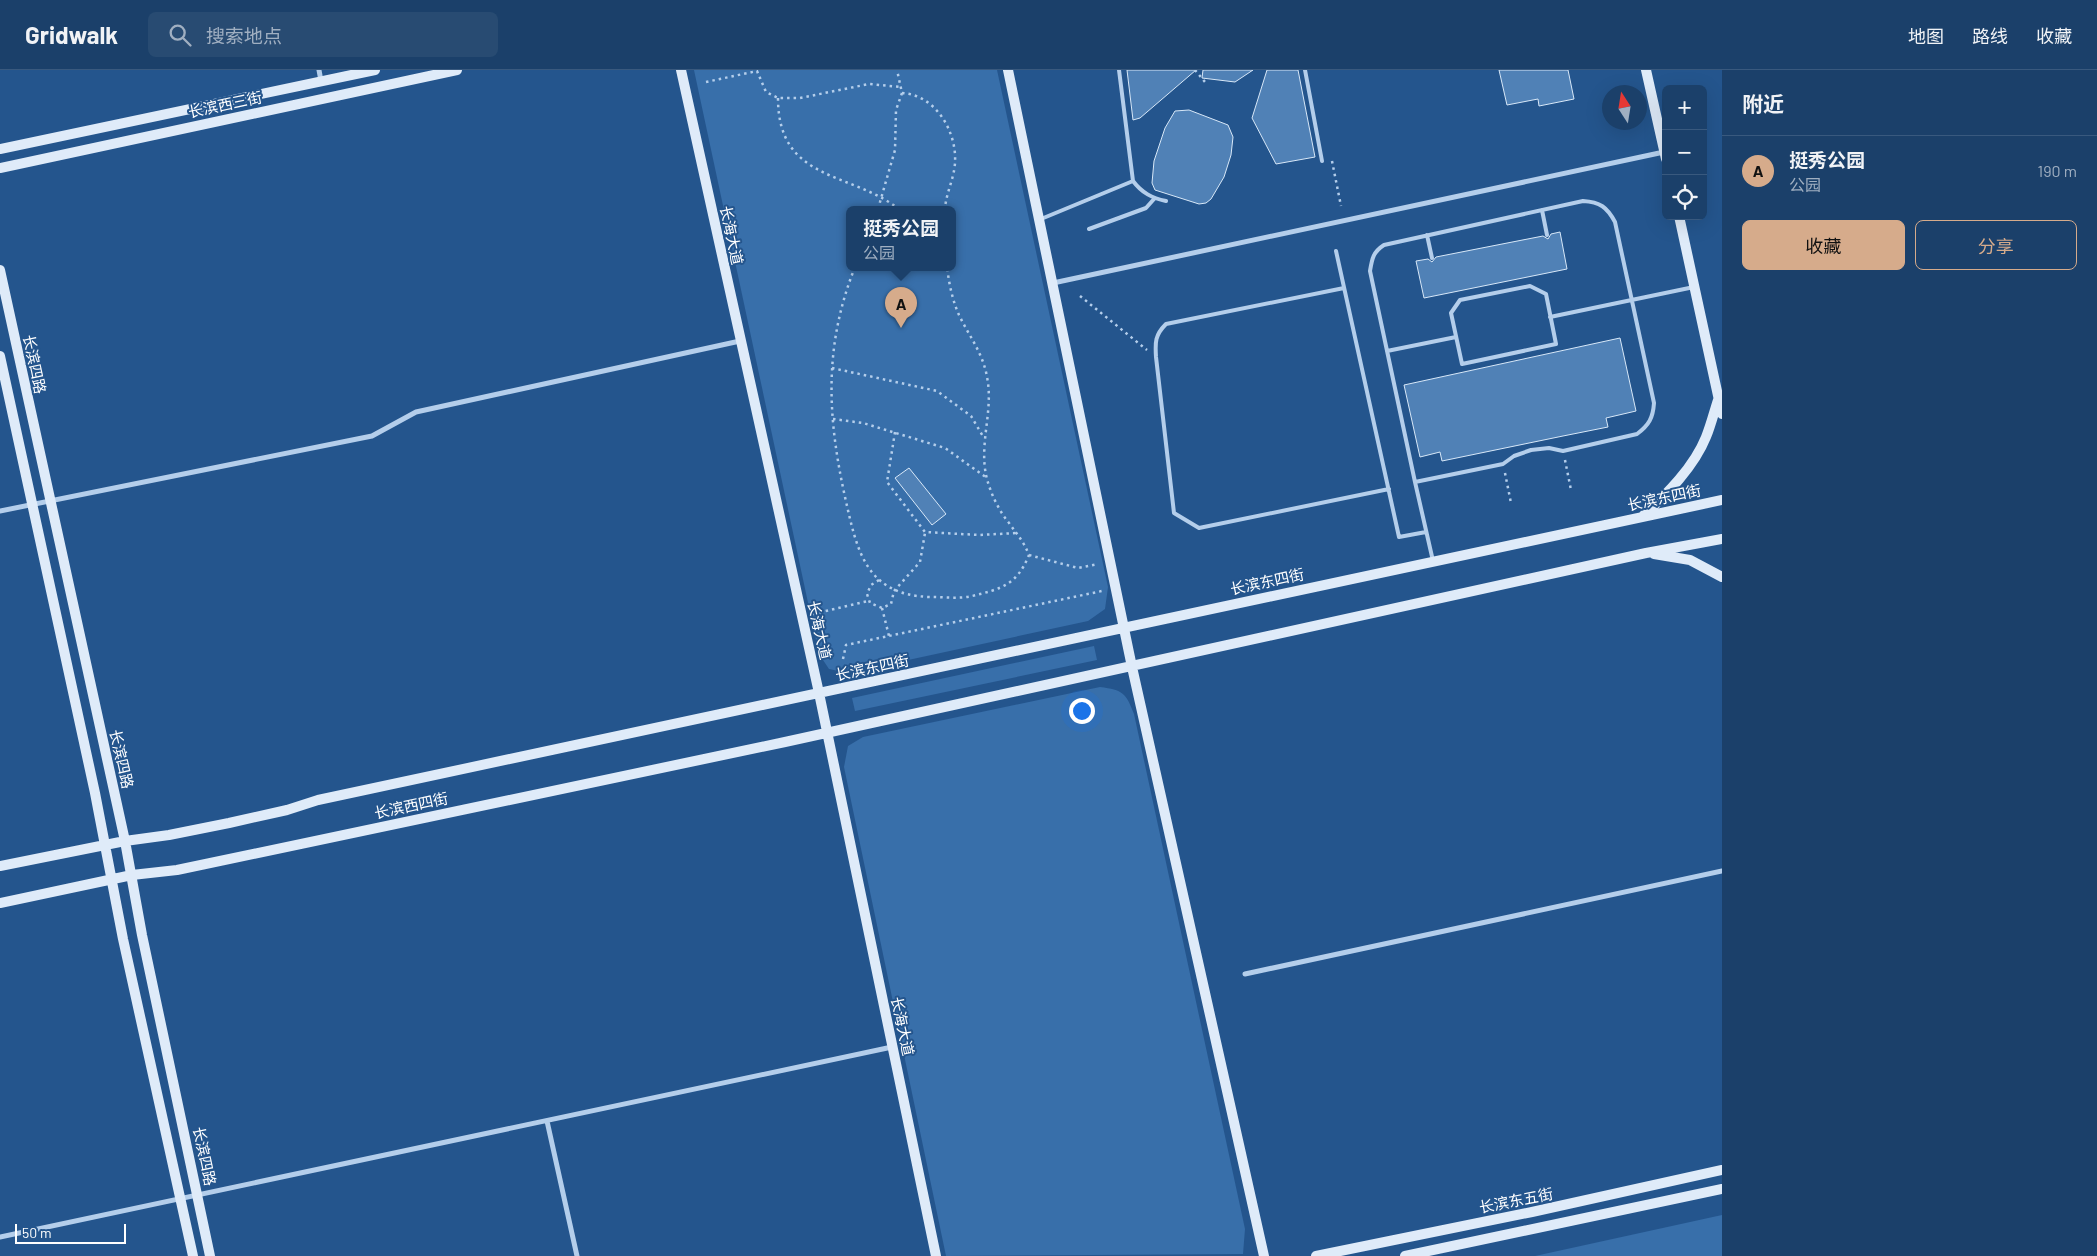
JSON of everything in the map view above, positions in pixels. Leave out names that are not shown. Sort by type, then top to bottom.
[{"type":"main road","name":"长滨西三街","points":[[0,150],[375,70]]},
{"type":"main road","name":"长滨西三街","points":[[0,168],[457,70]]},
{"type":"main road","name":"长海大道","points":[[681,70],[828,732],[936,1256]]},
{"type":"main road","points":[[1008,70],[1123,628],[1264,1256]]},
{"type":"main road","points":[[1646,70],[1662,142]]},
{"type":"main road","points":[[1679,220],[1722,414]]},
{"type":"main road","name":"长滨四路","points":[[0,270],[125,841],[142,935],[210,1256]]},
{"type":"main road","points":[[0,356],[113,879],[129,967],[193,1256]]},
{"type":"main road","points":[[1642,517],[1668,493],[1689,466],[1705,438],[1720,401]]},
{"type":"main road","name":"长滨东四街","points":[[819,693],[1722,500]]},
{"type":"main road","points":[[828,732],[1646,553],[1722,539]]},
{"type":"main road","points":[[1646,553],[1690,560],[1722,577]]},
{"type":"main road","name":"长滨西四街","points":[[0,866],[125,841],[169,835],[287,810],[318,800],[819,693]]},
{"type":"main road","name":"长滨西四街","points":[[0,903],[132,875],[186,868],[828,732]]},
{"type":"main road","name":"长滨东五街","points":[[1316,1256],[1550,1208],[1722,1170]]},
{"type":"main road","points":[[1405,1256],[1722,1189]]},
{"type":"street","points":[[319,70],[321,81]]},
{"type":"street","points":[[1052,283],[1662,156]]},
{"type":"street","points":[[0,511],[372,436],[416,412],[740,341]]},
{"type":"street","points":[[1245,974],[1722,872]]},
{"type":"street","points":[[0,1237],[892,1047]]},
{"type":"street","points":[[547,1121],[577,1256]]},
{"type":"lane","points":[[1120,70],[1133,181],[1140,190],[1154,199],[1166,201]]},
{"type":"lane","points":[[1305,70],[1322,160]]},
{"type":"lane","points":[[1039,220],[1133,181]]},
{"type":"lane","points":[[1089,230],[1146,208],[1154,199]]},
{"type":"lane","points":[[1415,482],[1503,464],[1514,456],[1531,450],[1549,448],[1563,451],[1637,434],[1646,427],[1653,416],[1654,403],[1615,222],[1609,210],[1597,202],[1583,201],[1384,245],[1376,250],[1370,271],[1415,482],[1433,561]]},
{"type":"lane","points":[[1542,210],[1547,235]]},
{"type":"lane","points":[[1427,236],[1432,258]]},
{"type":"lane","points":[[1336,251],[1399,537],[1426,532]]},
{"type":"lane","points":[[1530,286],[1546,294],[1556,344],[1462,364],[1456,337],[1451,313],[1460,300],[1530,286]]},
{"type":"lane","points":[[1550,317],[1694,287]]},
{"type":"lane","points":[[1344,288],[1166,324],[1159,331],[1155,339],[1156,357],[1174,513],[1199,528],[1389,489]]},
{"type":"lane","points":[[1388,351],[1456,337]]},
{"type":"path","points":[[706,82],[757,70],[766,92],[778,98],[800,98],[869,84],[901,87]]},
{"type":"path","points":[[879,206],[895,150],[896,110],[902,93],[897,70]]},
{"type":"path","points":[[1195,70],[1205,82]]},
{"type":"path","points":[[902,93],[914,94],[927,102],[940,115],[950,130],[955,148],[955,166],[946,206]]},
{"type":"path","points":[[778,98],[778,117],[784,133],[792,149],[810,167],[839,181],[883,197],[895,206]]},
{"type":"path","points":[[1322,160],[1331,159],[1341,206]]},
{"type":"path","points":[[855,271],[838,319],[830,395],[836,457],[856,542],[863,562],[880,580],[894,591],[920,597],[965,598],[999,589],[1022,572],[1029,555],[1023,539],[1009,524],[996,502],[987,478],[985,439],[990,406],[987,376],[978,349],[959,315],[948,271]]},
{"type":"path","points":[[1080,296],[1156,357]]},
{"type":"path","points":[[832,368],[937,390],[971,416],[985,439]]},
{"type":"path","points":[[832,419],[863,423],[945,448],[987,478]]},
{"type":"path","points":[[895,432],[887,482],[926,532],[979,535],[1018,533]]},
{"type":"path","points":[[1563,451],[1571,490]]},
{"type":"path","points":[[1503,464],[1511,503]]},
{"type":"path","points":[[880,580],[868,589],[868,600],[873,606],[882,608],[894,600],[894,591],[920,562],[926,532]]},
{"type":"path","points":[[1029,555],[1078,568],[1098,564]]},
{"type":"path","points":[[843,658],[846,645],[1102,591]]},
{"type":"path","points":[[802,616],[868,600]]},
{"type":"path","points":[[882,608],[889,636]]},
{"type":"shaded area","points":[[694,70],[997,70],[1108,587],[1105,609],[1088,621],[848,673],[829,669],[819,654]]},
{"type":"shaded area","points":[[1094,646],[1097,660],[855,711],[852,698]]},
{"type":"shaded area","points":[[1100,687],[1119,691],[1123,694],[1129,701],[1134,714],[1245,1229],[1243,1254],[946,1256],[844,767],[848,746],[863,737]]},
{"type":"shaded area","points":[[1722,1215],[1722,1256],[1535,1256]]},
{"type":"building","points":[[1127,70],[1196,70],[1140,118],[1133,120]]},
{"type":"building","points":[[1203,70],[1253,70],[1235,82],[1202,78]]},
{"type":"building","points":[[1267,70],[1298,70],[1315,157],[1276,164],[1252,118]]},
{"type":"building","points":[[1499,70],[1568,70],[1574,99],[1539,106],[1538,99],[1507,105]]},
{"type":"building","points":[[1189,110],[1228,125],[1233,137],[1231,155],[1224,177],[1211,199],[1206,203],[1199,204],[1155,190],[1152,183],[1154,161],[1165,128],[1175,111]]},
{"type":"building","points":[[1560,232],[1567,269],[1424,298],[1416,261],[1428,259],[1432,262],[1436,257],[1543,236],[1548,239],[1551,234]]},
{"type":"building","points":[[1620,338],[1636,411],[1606,418],[1608,427],[1442,461],[1440,452],[1420,457],[1404,385]]},
{"type":"building","points":[[909,468],[946,514],[932,525],[895,478]]},
{"type":"place","name":"挺秀公园","points":[[901,328]]}]
